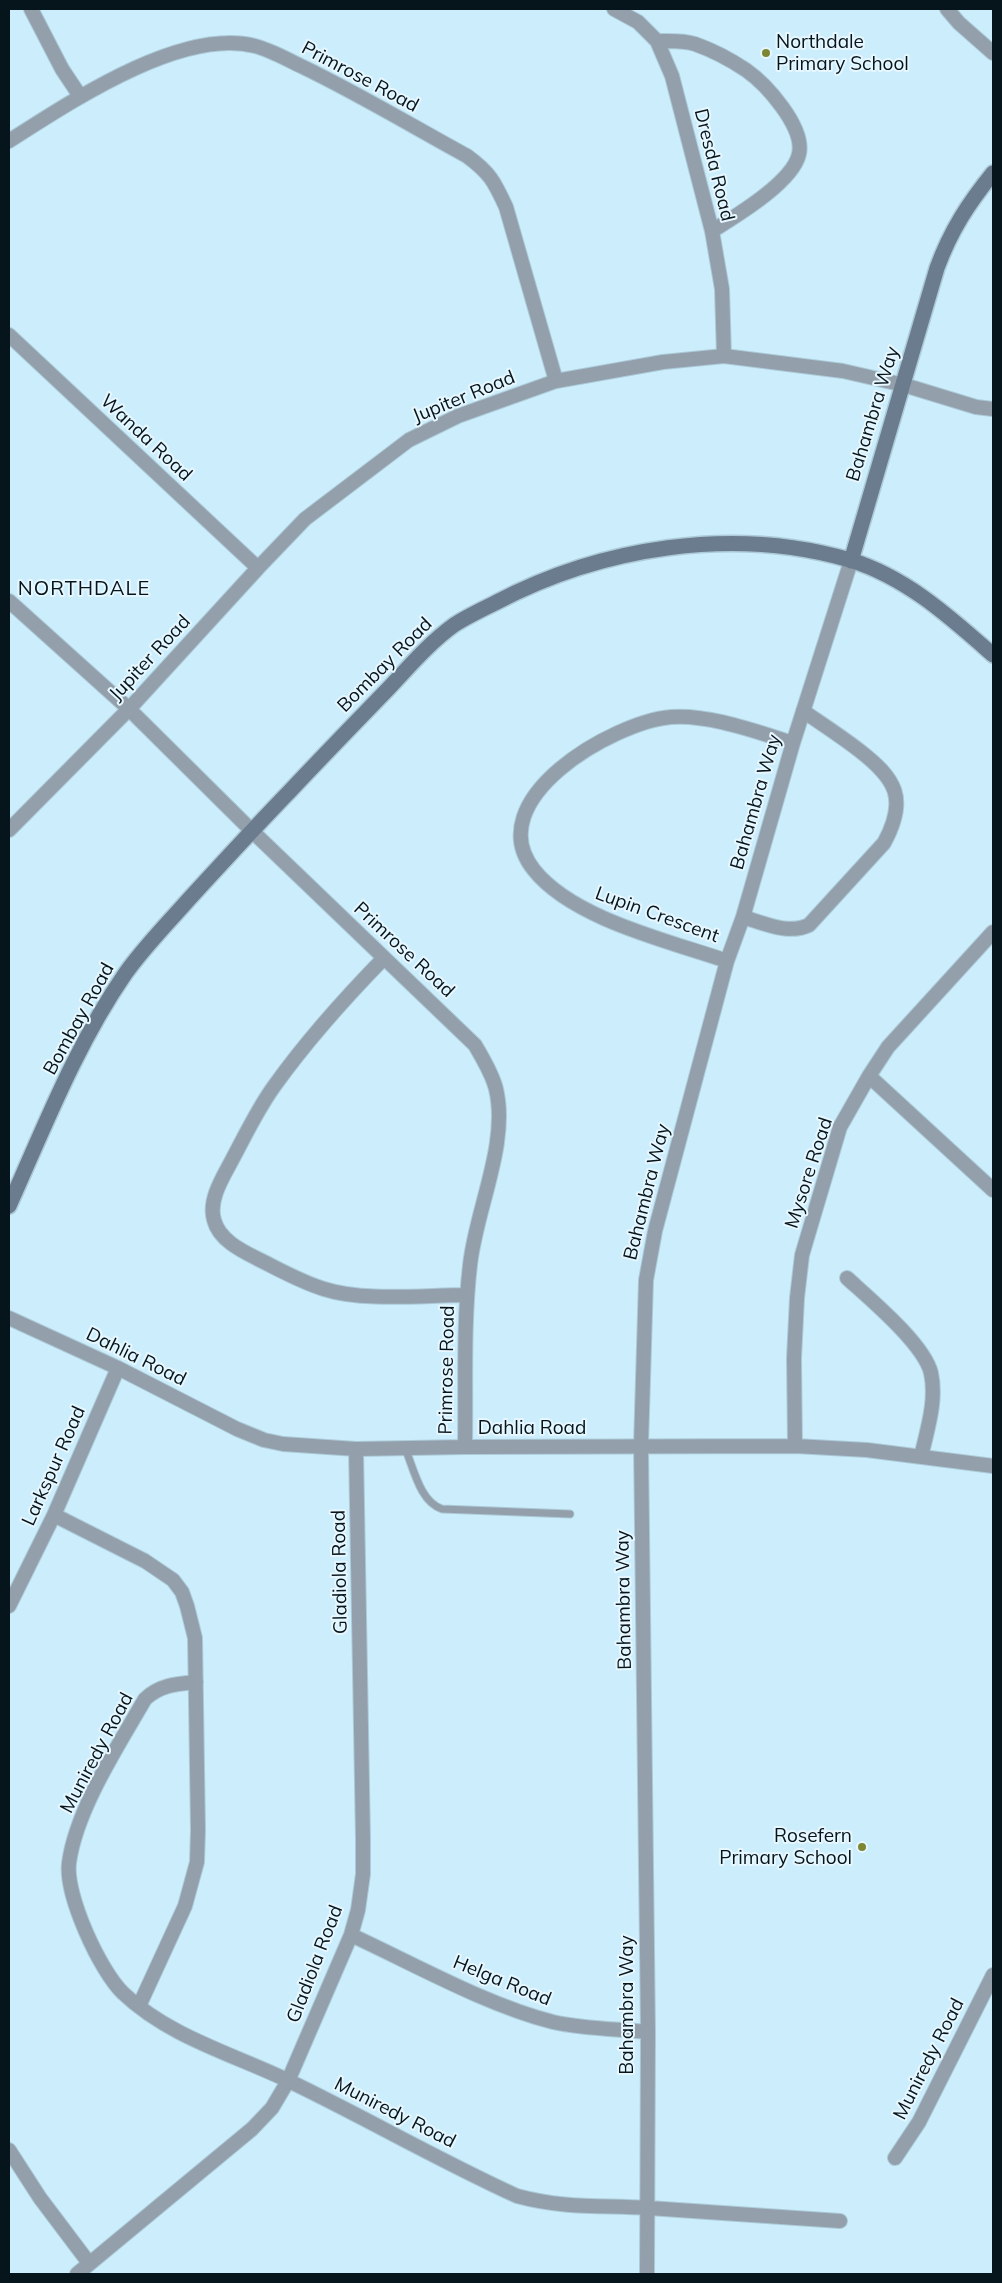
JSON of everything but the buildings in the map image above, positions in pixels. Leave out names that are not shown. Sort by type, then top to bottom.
[{"type":"street","points":[[31,9],[62,69],[80,96]]},
{"type":"street","name":"Dresda Road","points":[[614,9],[638,22],[657,41],[672,76],[712,231],[722,290],[724,356]]},
{"type":"street","points":[[947,9],[959,23],[993,53]]},
{"type":"street","points":[[657,41],[681,41],[693,44],[747,71],[768,90],[785,111],[796,132],[800,145],[799,155],[793,168],[747,209],[712,231]]},
{"type":"street","name":"Primrose Road","points":[[9,141],[80,96],[165,55],[199,46],[233,44],[255,46],[331,80],[466,156],[486,170],[496,184],[506,207],[556,381]]},
{"type":"street","name":"Bahambra Way","points":[[647,2274],[648,2032],[645,1639],[641,1446],[646,1280],[655,1231],[727,961],[743,917],[803,710],[851,561],[937,268],[948,239],[962,214],[993,172]]},
{"type":"street","name":"Wanda Road","points":[[9,335],[258,568]]},
{"type":"street","name":"Jupiter Road","points":[[9,830],[129,709],[305,519],[355,479],[409,440],[458,416],[556,381],[663,362],[724,356],[843,371],[904,385],[976,407],[993,409]]},
{"type":"street","name":"Bombay Road","points":[[9,1206],[94,1025],[144,948],[252,831],[411,665],[454,625],[515,592],[561,573],[610,559],[695,545],[763,545],[851,561],[887,576],[926,599],[958,622],[993,655]]},
{"type":"street","name":"Primrose Road","points":[[10,605],[129,709],[252,831],[475,1045],[490,1070],[496,1090],[498,1113],[494,1152],[474,1235],[467,1295],[466,1447]]},
{"type":"street","name":"Lupin Crescent","points":[[743,917],[784,928],[802,928],[809,924],[884,843],[892,828],[896,793],[891,780],[880,767],[803,710]]},
{"type":"street","name":"Lupin Crescent","points":[[727,961],[607,920],[557,891],[535,871],[526,858],[521,844],[522,818],[530,801],[547,781],[571,760],[643,722],[672,717],[725,723],[793,743]]},
{"type":"street","name":"Mysore Road","points":[[795,1446],[794,1358],[797,1298],[802,1255],[840,1127],[888,1047],[993,932]]},
{"type":"street","points":[[384,958],[314,1035],[275,1085],[255,1116],[219,1186],[212,1213],[218,1230],[228,1241],[245,1252],[297,1278],[324,1289],[348,1295],[467,1295]]},
{"type":"street","points":[[869,1076],[993,1190]]},
{"type":"street","points":[[847,1278],[904,1332],[924,1358],[931,1372],[932,1409],[921,1457]]},
{"type":"street","name":"Dahlia Road","points":[[9,1318],[118,1368],[237,1429],[264,1440],[284,1444],[356,1450],[466,1447],[795,1446],[867,1450],[993,1466]]},
{"type":"street","name":"Larkspur Road","points":[[9,1606],[54,1515],[118,1368]]},
{"type":"street","name":"Gladiola Road","points":[[77,2274],[252,2129],[272,2108],[288,2081],[351,1935],[358,1910],[363,1874],[364,1840],[356,1450]]},
{"type":"street","points":[[54,1515],[145,1561],[173,1580],[182,1592],[195,1638],[198,1830],[196,1862],[185,1906],[139,2006]]},
{"type":"street","name":"Muniredy Road","points":[[196,1682],[156,1689],[145,1699],[82,1813],[69,1864],[70,1885],[85,1929],[122,1992],[165,2025],[288,2081],[517,2196],[546,2204],[583,2208],[647,2208],[840,2221]]},
{"type":"street","name":"Helga Road","points":[[351,1935],[493,2001],[535,2016],[582,2026],[648,2032]]},
{"type":"street","name":"Muniredy Road","points":[[895,2158],[919,2122],[993,1975]]},
{"type":"street","points":[[9,2150],[44,2205],[89,2263]]},
{"type":"lane","points":[[405,1448],[426,1499],[433,1506],[442,1509],[570,1514]]},
{"type":"place","name":"Northdale Primary School","points":[[766,53]]},
{"type":"place","name":"Rosefern Primary School","points":[[862,1847]]},
{"type":"district","name":"NORTHDALE","points":[[84,589]]}]
